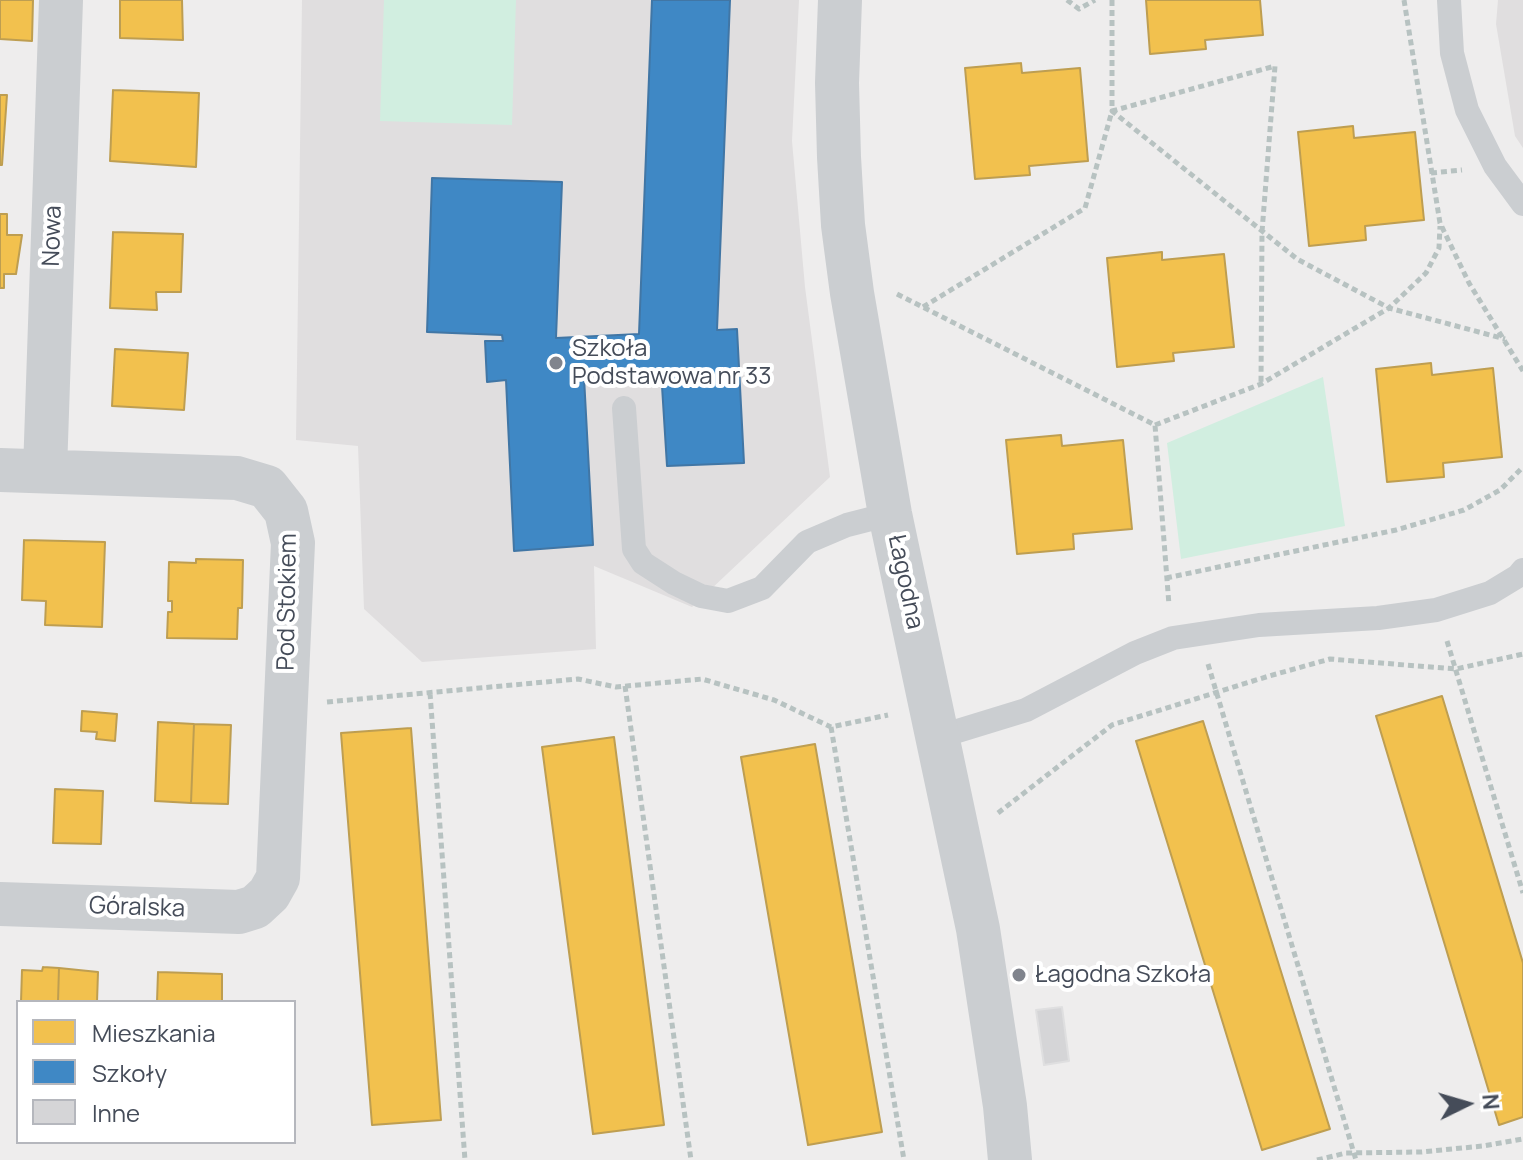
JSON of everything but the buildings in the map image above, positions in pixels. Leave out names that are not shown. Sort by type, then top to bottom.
[{"type":"street","name":"Nowa","points":[[45,471],[61,0]]},
{"type":"street","name":"Łagodna","points":[[840,0],[838,98],[843,225],[864,373],[992,1013],[1010,1160]]},
{"type":"street","name":"Pod Stokiem","points":[[0,470],[237,478],[267,487],[286,511],[293,543],[286,706],[278,878],[269,894]]},
{"type":"street","name":"Góralska","points":[[0,904],[239,912],[255,907],[269,894]]},
{"type":"lane","points":[[1449,0],[1452,53],[1467,110],[1495,166],[1523,204]]},
{"type":"lane","points":[[624,408],[634,549],[643,563],[701,596],[728,601],[762,588],[807,542],[847,525],[890,514]]},
{"type":"lane","points":[[938,737],[1026,710],[1135,653],[1173,638],[1259,625],[1378,618],[1436,610],[1490,593],[1523,570]]},
{"type":"path","points":[[1067,0],[1079,9],[1095,0]]},
{"type":"path","points":[[923,307],[1085,208],[1112,111],[1112,0]]},
{"type":"path","points":[[887,289],[1155,425],[1261,384],[1389,308],[1426,273],[1439,248],[1440,223],[1404,0]]},
{"type":"path","points":[[1112,111],[1275,66],[1262,232],[1261,384]]},
{"type":"path","points":[[1112,111],[1297,259],[1389,308],[1505,339]]},
{"type":"path","points":[[1440,223],[1469,283],[1523,371]]},
{"type":"path","points":[[1155,425],[1173,638]]},
{"type":"path","points":[[1166,578],[1396,530],[1464,510],[1500,490],[1523,467]]},
{"type":"path","points":[[960,842],[1112,725],[1330,659],[1456,669],[1523,654]]},
{"type":"path","points":[[1456,669],[1523,893]]},
{"type":"path","points":[[286,706],[578,679],[616,687],[702,679],[774,700],[831,727],[891,715]]},
{"type":"path","points":[[625,686],[691,1160]]},
{"type":"path","points":[[430,693],[465,1160]]},
{"type":"path","points":[[1216,693],[1356,1157]]},
{"type":"path","points":[[831,727],[904,1160]]},
{"type":"path","points":[[1317,1160],[1483,1146],[1523,1139]]},
{"type":"shaded area","name":"Szkoła Podstawowa nr 33","points":[[302,0],[799,0],[792,141],[805,287],[830,477],[692,607],[594,566],[596,649],[422,662],[364,609],[358,446],[296,440]]},
{"type":"shaded area","points":[[1498,0],[1523,0],[1523,148],[1515,136],[1496,24]]},
{"type":"green space","points":[[384,0],[516,0],[512,125],[380,121]]},
{"type":"green space","points":[[1323,377],[1345,526],[1181,559],[1167,443]]},
{"type":"place","name":"Szkoła Podstawowa nr 33","points":[[556,363]]},
{"type":"place","name":"Łagodna Szkoła","points":[[1019,975]]}]
